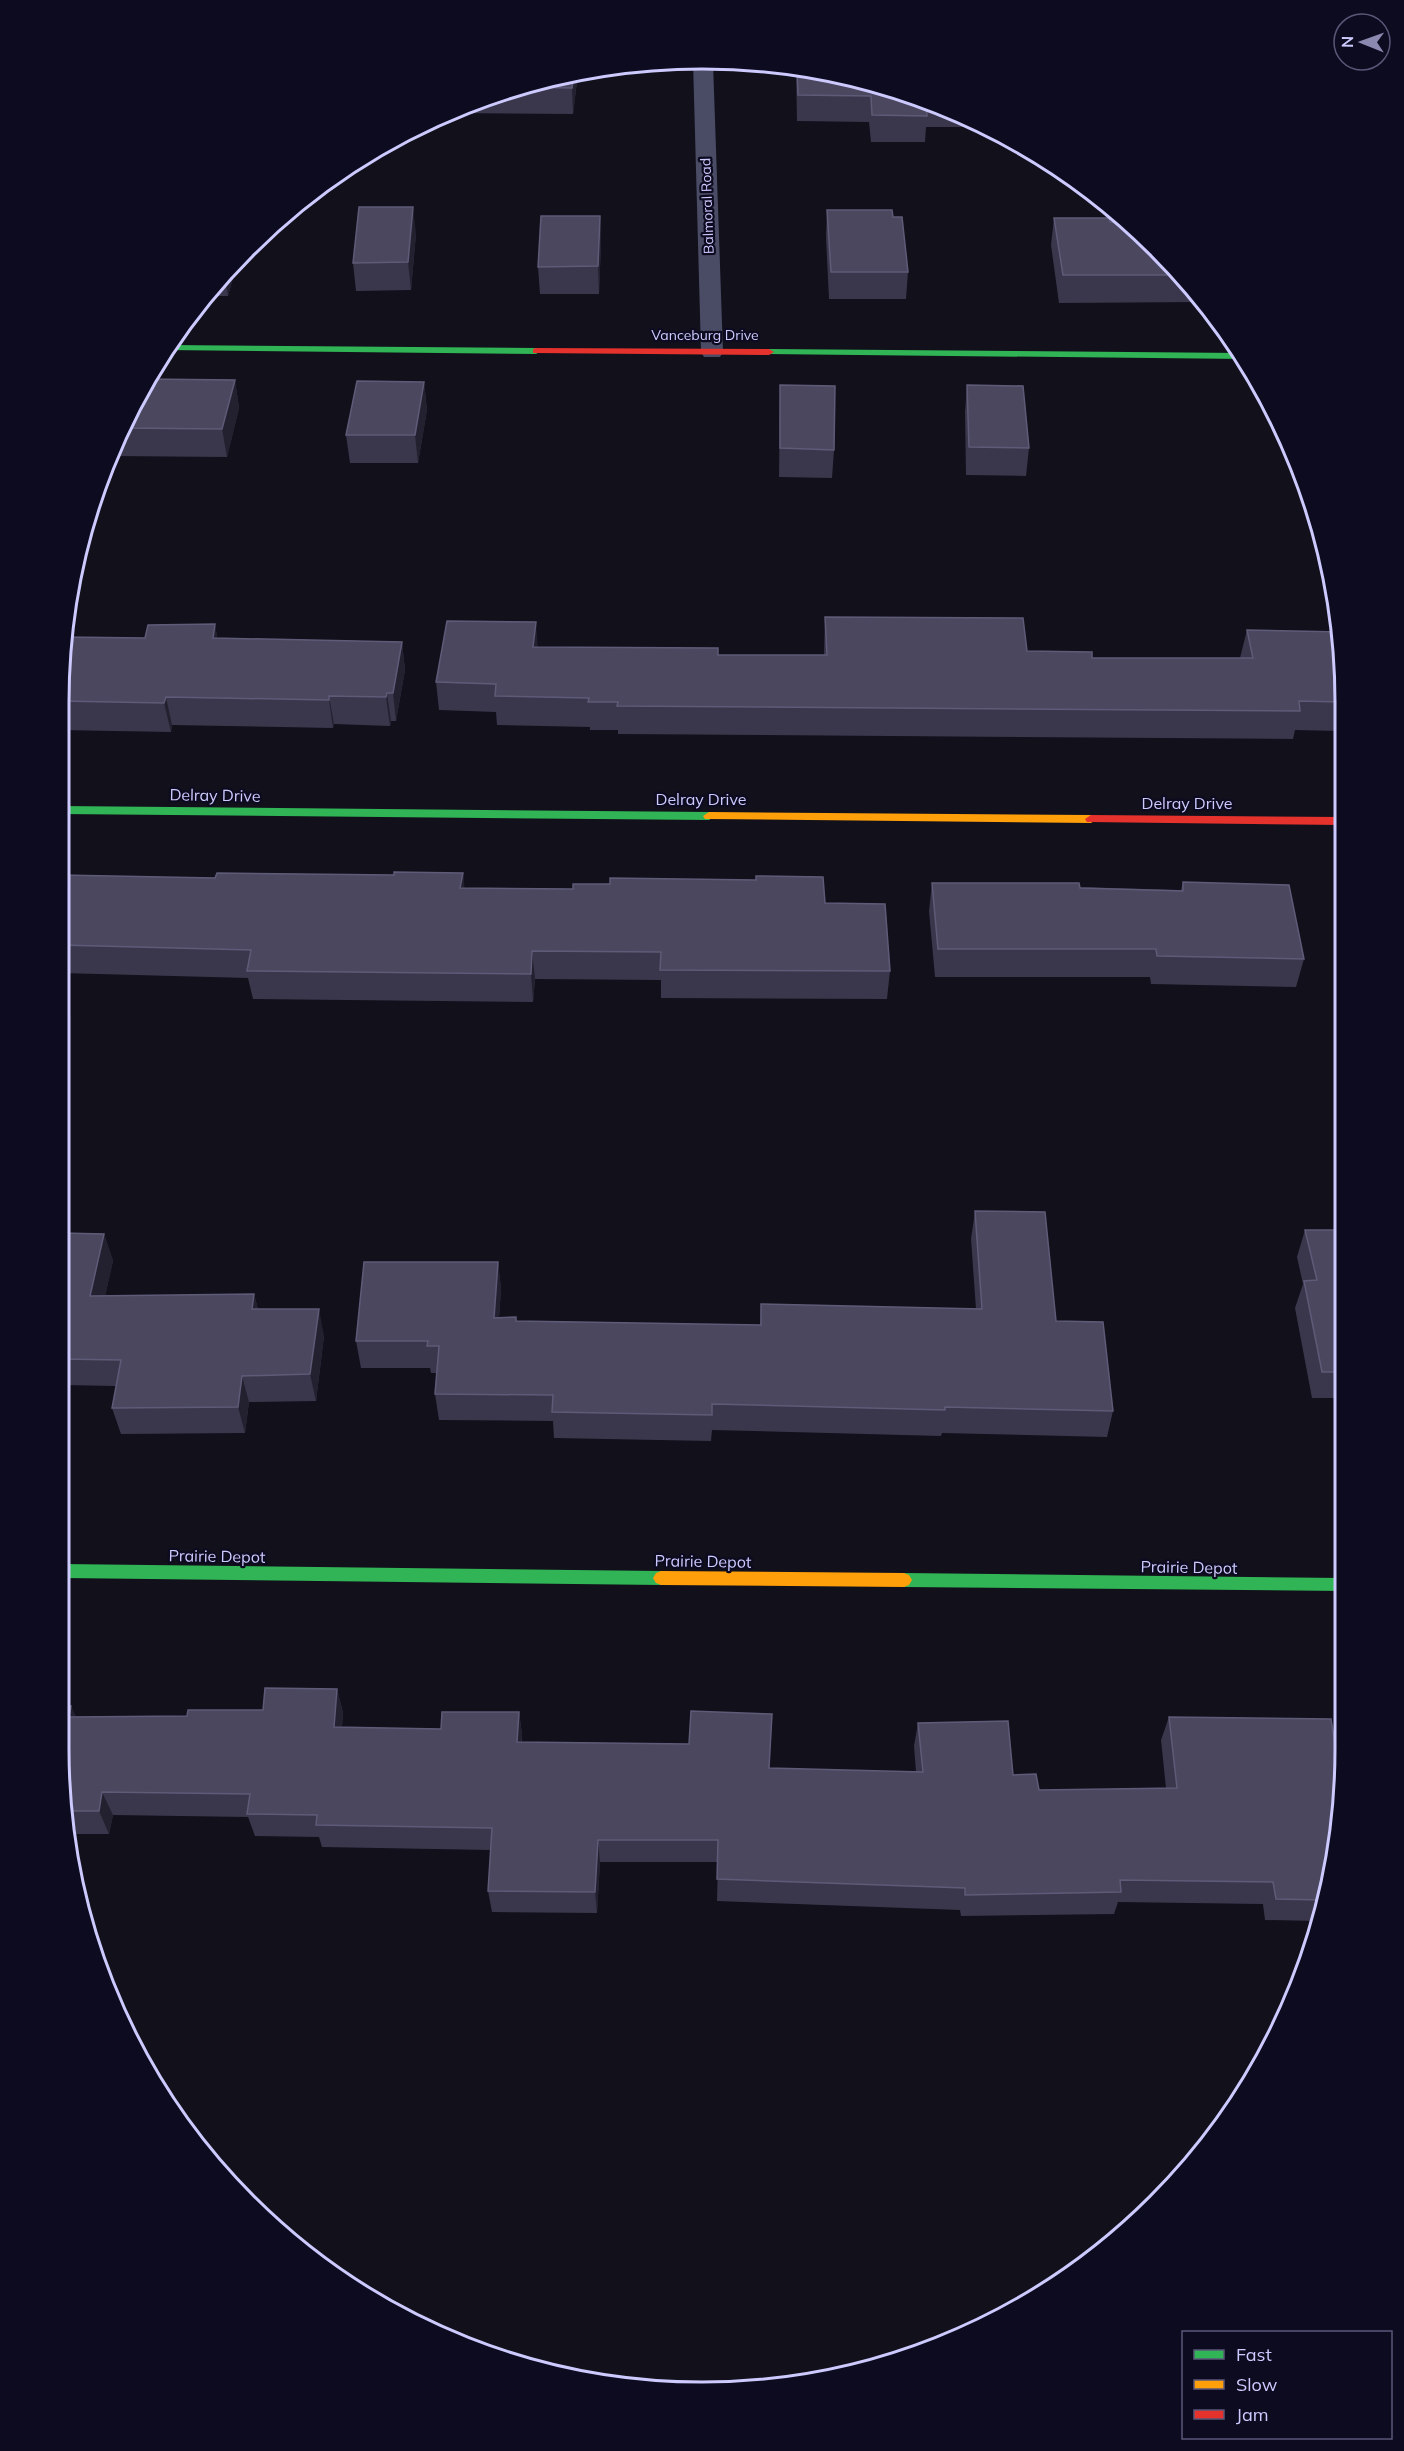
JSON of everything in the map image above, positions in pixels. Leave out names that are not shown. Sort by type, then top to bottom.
[{"type":"street","name":"Balmoral Road","points":[[703,69],[712,352]]},
{"type":"street","name":"Vanceburg Drive","points":[[177,348],[1232,356]]},
{"type":"street","name":"Delray Drive","points":[[69,810],[1335,821]]},
{"type":"street","name":"Prairie Depot","points":[[69,1571],[1335,1585]]},
{"type":"building","points":[[797,76],[866,91],[927,111],[927,116],[872,115],[871,96],[798,95]]},
{"type":"building","points":[[573,83],[572,88],[552,88]]},
{"type":"building","points":[[359,207],[413,207],[408,262],[353,263]]},
{"type":"building","points":[[827,210],[892,210],[893,217],[902,217],[908,272],[831,272]]},
{"type":"building","points":[[541,216],[600,216],[598,266],[538,267]]},
{"type":"building","points":[[1054,218],[1109,218],[1110,222],[1119,226],[1169,275],[1063,275]]},
{"type":"building","points":[[158,379],[235,380],[222,429],[131,428]]},
{"type":"building","points":[[357,381],[424,382],[415,435],[346,435]]},
{"type":"building","points":[[780,385],[835,386],[834,450],[780,448]]},
{"type":"building","points":[[967,385],[1023,386],[1029,448],[969,447]]},
{"type":"building","points":[[825,617],[1023,618],[1027,651],[1092,652],[1092,658],[1253,658],[1247,630],[1331,632],[1335,702],[1299,701],[1300,711],[617,706],[618,702],[588,702],[589,698],[495,696],[496,684],[436,682],[447,621],[536,622],[533,647],[718,648],[718,655],[827,655]]},
{"type":"building","points":[[215,624],[213,638],[402,642],[393,693],[387,693],[386,697],[329,696],[329,700],[166,697],[164,703],[69,701],[72,637],[145,638],[148,625]]},
{"type":"building","points":[[394,872],[463,873],[460,888],[573,889],[573,884],[610,884],[610,878],[756,880],[756,876],[823,877],[825,903],[885,904],[890,971],[660,970],[661,952],[532,951],[531,974],[247,971],[251,950],[69,945],[69,875],[215,878],[217,873],[394,875]]},
{"type":"building","points":[[1183,882],[1289,885],[1304,959],[1157,956],[1156,949],[938,949],[932,883],[1079,883],[1080,888],[1183,891]]},
{"type":"building","points":[[975,1211],[1045,1212],[1056,1321],[1103,1322],[1113,1411],[945,1407],[945,1410],[712,1404],[712,1415],[552,1412],[553,1395],[435,1394],[439,1346],[427,1346],[428,1341],[356,1341],[364,1262],[498,1262],[494,1318],[516,1317],[516,1321],[761,1325],[761,1304],[982,1309]]},
{"type":"building","points":[[1305,1230],[1335,1230],[1335,1372],[1322,1372],[1304,1281],[1317,1280]]},
{"type":"building","points":[[69,1233],[104,1234],[90,1296],[254,1294],[252,1309],[319,1309],[310,1374],[242,1376],[238,1407],[112,1408],[121,1360],[69,1359]]},
{"type":"building","points":[[265,1688],[337,1689],[334,1727],[441,1729],[442,1712],[519,1712],[517,1742],[689,1744],[691,1711],[772,1714],[769,1768],[923,1772],[918,1723],[1008,1721],[1013,1775],[1036,1774],[1039,1790],[1177,1788],[1169,1717],[1331,1719],[1335,1744],[1334,1790],[1330,1832],[1316,1900],[1276,1899],[1273,1882],[1120,1880],[1121,1892],[965,1895],[965,1888],[717,1879],[718,1840],[598,1840],[595,1892],[488,1891],[492,1828],[316,1825],[317,1815],[247,1814],[250,1794],[102,1792],[99,1811],[72,1811],[69,1717],[187,1716],[188,1710],[263,1710]]},
{"type":"traffic: fast","points":[[177,348],[536,351]]},
{"type":"traffic: fast","points":[[769,352],[1232,356]]},
{"type":"traffic: fast","points":[[69,810],[709,816]]},
{"type":"traffic: fast","points":[[69,1571],[661,1578]]},
{"type":"traffic: fast","points":[[904,1580],[1335,1585]]},
{"type":"traffic: slow","points":[[709,816],[1091,819]]},
{"type":"traffic: slow","points":[[661,1578],[904,1580]]},
{"type":"traffic: jam","points":[[536,351],[769,352]]},
{"type":"traffic: jam","points":[[1091,819],[1335,821]]}]
